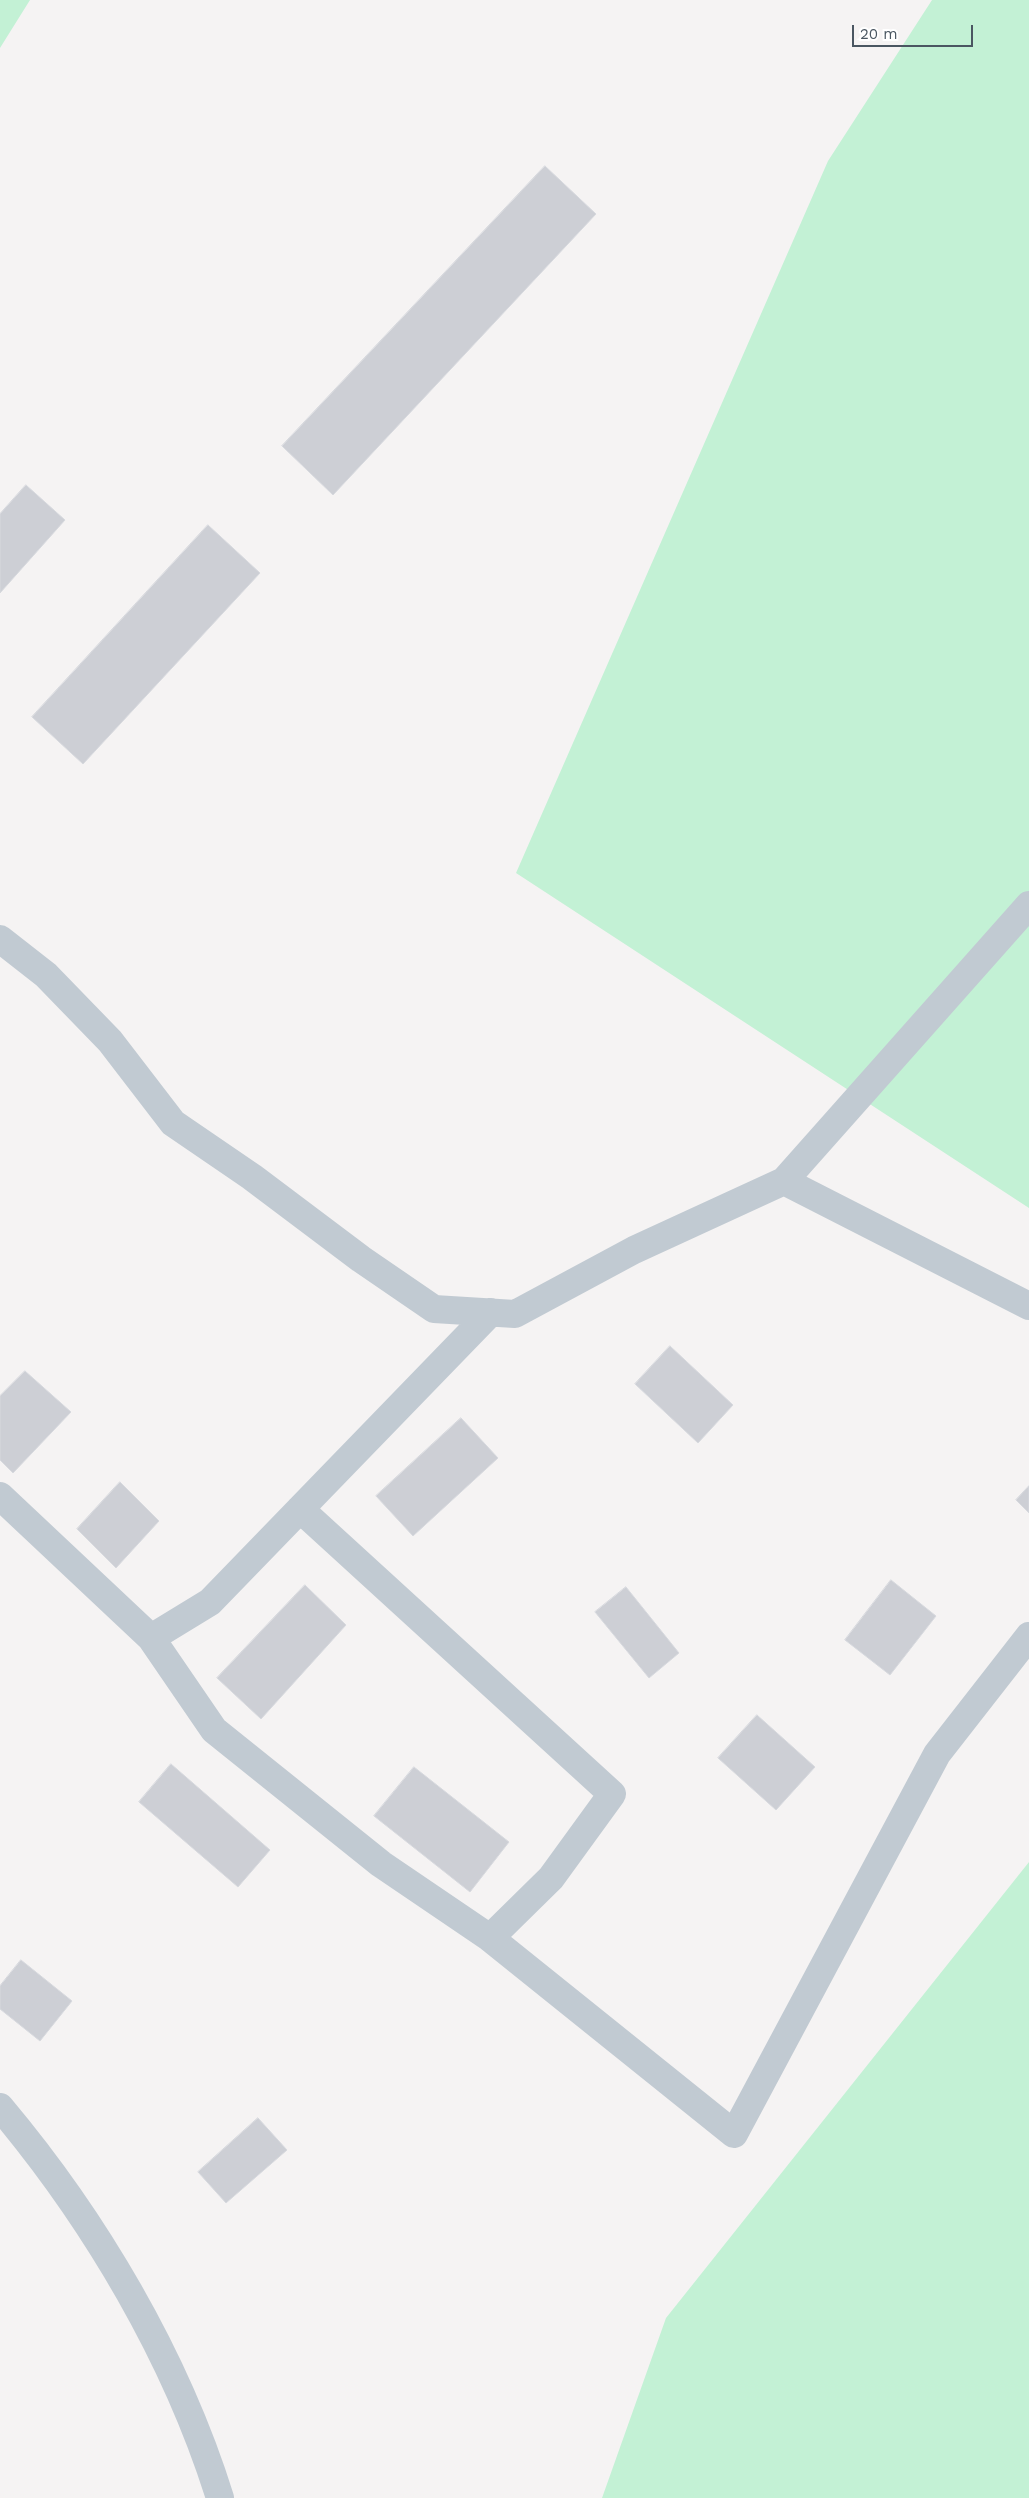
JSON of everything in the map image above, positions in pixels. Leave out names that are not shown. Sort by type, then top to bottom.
[{"type":"street","points":[[0,939],[46,975],[110,1041],[173,1123],[252,1177],[360,1259],[434,1308],[514,1314],[634,1250],[784,1181],[1029,905]]},
{"type":"street","points":[[784,1181],[1029,1306]]},
{"type":"street","points":[[151,1638],[210,1602],[491,1312]]},
{"type":"street","points":[[0,1496],[151,1638],[214,1730],[381,1864],[490,1938],[734,2134],[936,1754],[1029,1636]]},
{"type":"street","points":[[300,1509],[612,1794],[551,1878],[490,1938]]},
{"type":"street","points":[[0,2107],[28,2141],[95,2235],[160,2349],[206,2454],[220,2498]]},
{"type":"green space","points":[[0,0],[30,0],[0,48]]},
{"type":"green space","points":[[932,0],[1029,0],[1029,1208],[516,873],[828,161]]},
{"type":"green space","points":[[1029,1862],[1029,2498],[602,2498],[666,2318]]},
{"type":"building","points":[[545,166],[596,214],[333,495],[282,446]]},
{"type":"building","points":[[26,485],[65,520],[0,593],[0,514]]},
{"type":"building","points":[[208,525],[260,573],[83,764],[32,717]]},
{"type":"building","points":[[670,1346],[733,1405],[698,1443],[635,1384]]},
{"type":"building","points":[[25,1371],[71,1412],[13,1473],[0,1460],[0,1396]]},
{"type":"building","points":[[461,1418],[498,1458],[413,1536],[376,1496]]},
{"type":"building","points":[[120,1482],[159,1521],[116,1568],[77,1529]]},
{"type":"building","points":[[1029,1486],[1029,1513],[1016,1500]]},
{"type":"building","points":[[891,1580],[936,1616],[890,1675],[845,1640]]},
{"type":"building","points":[[305,1585],[346,1625],[261,1719],[217,1678]]},
{"type":"building","points":[[626,1587],[679,1653],[649,1678],[595,1612]]},
{"type":"building","points":[[757,1715],[815,1767],[776,1810],[718,1758]]},
{"type":"building","points":[[171,1764],[270,1850],[238,1887],[139,1802]]},
{"type":"building","points":[[414,1767],[509,1842],[470,1892],[374,1816]]},
{"type":"building","points":[[21,1960],[72,2001],[40,2041],[0,2009],[0,1986]]},
{"type":"building","points":[[258,2118],[287,2150],[226,2203],[198,2172]]}]
